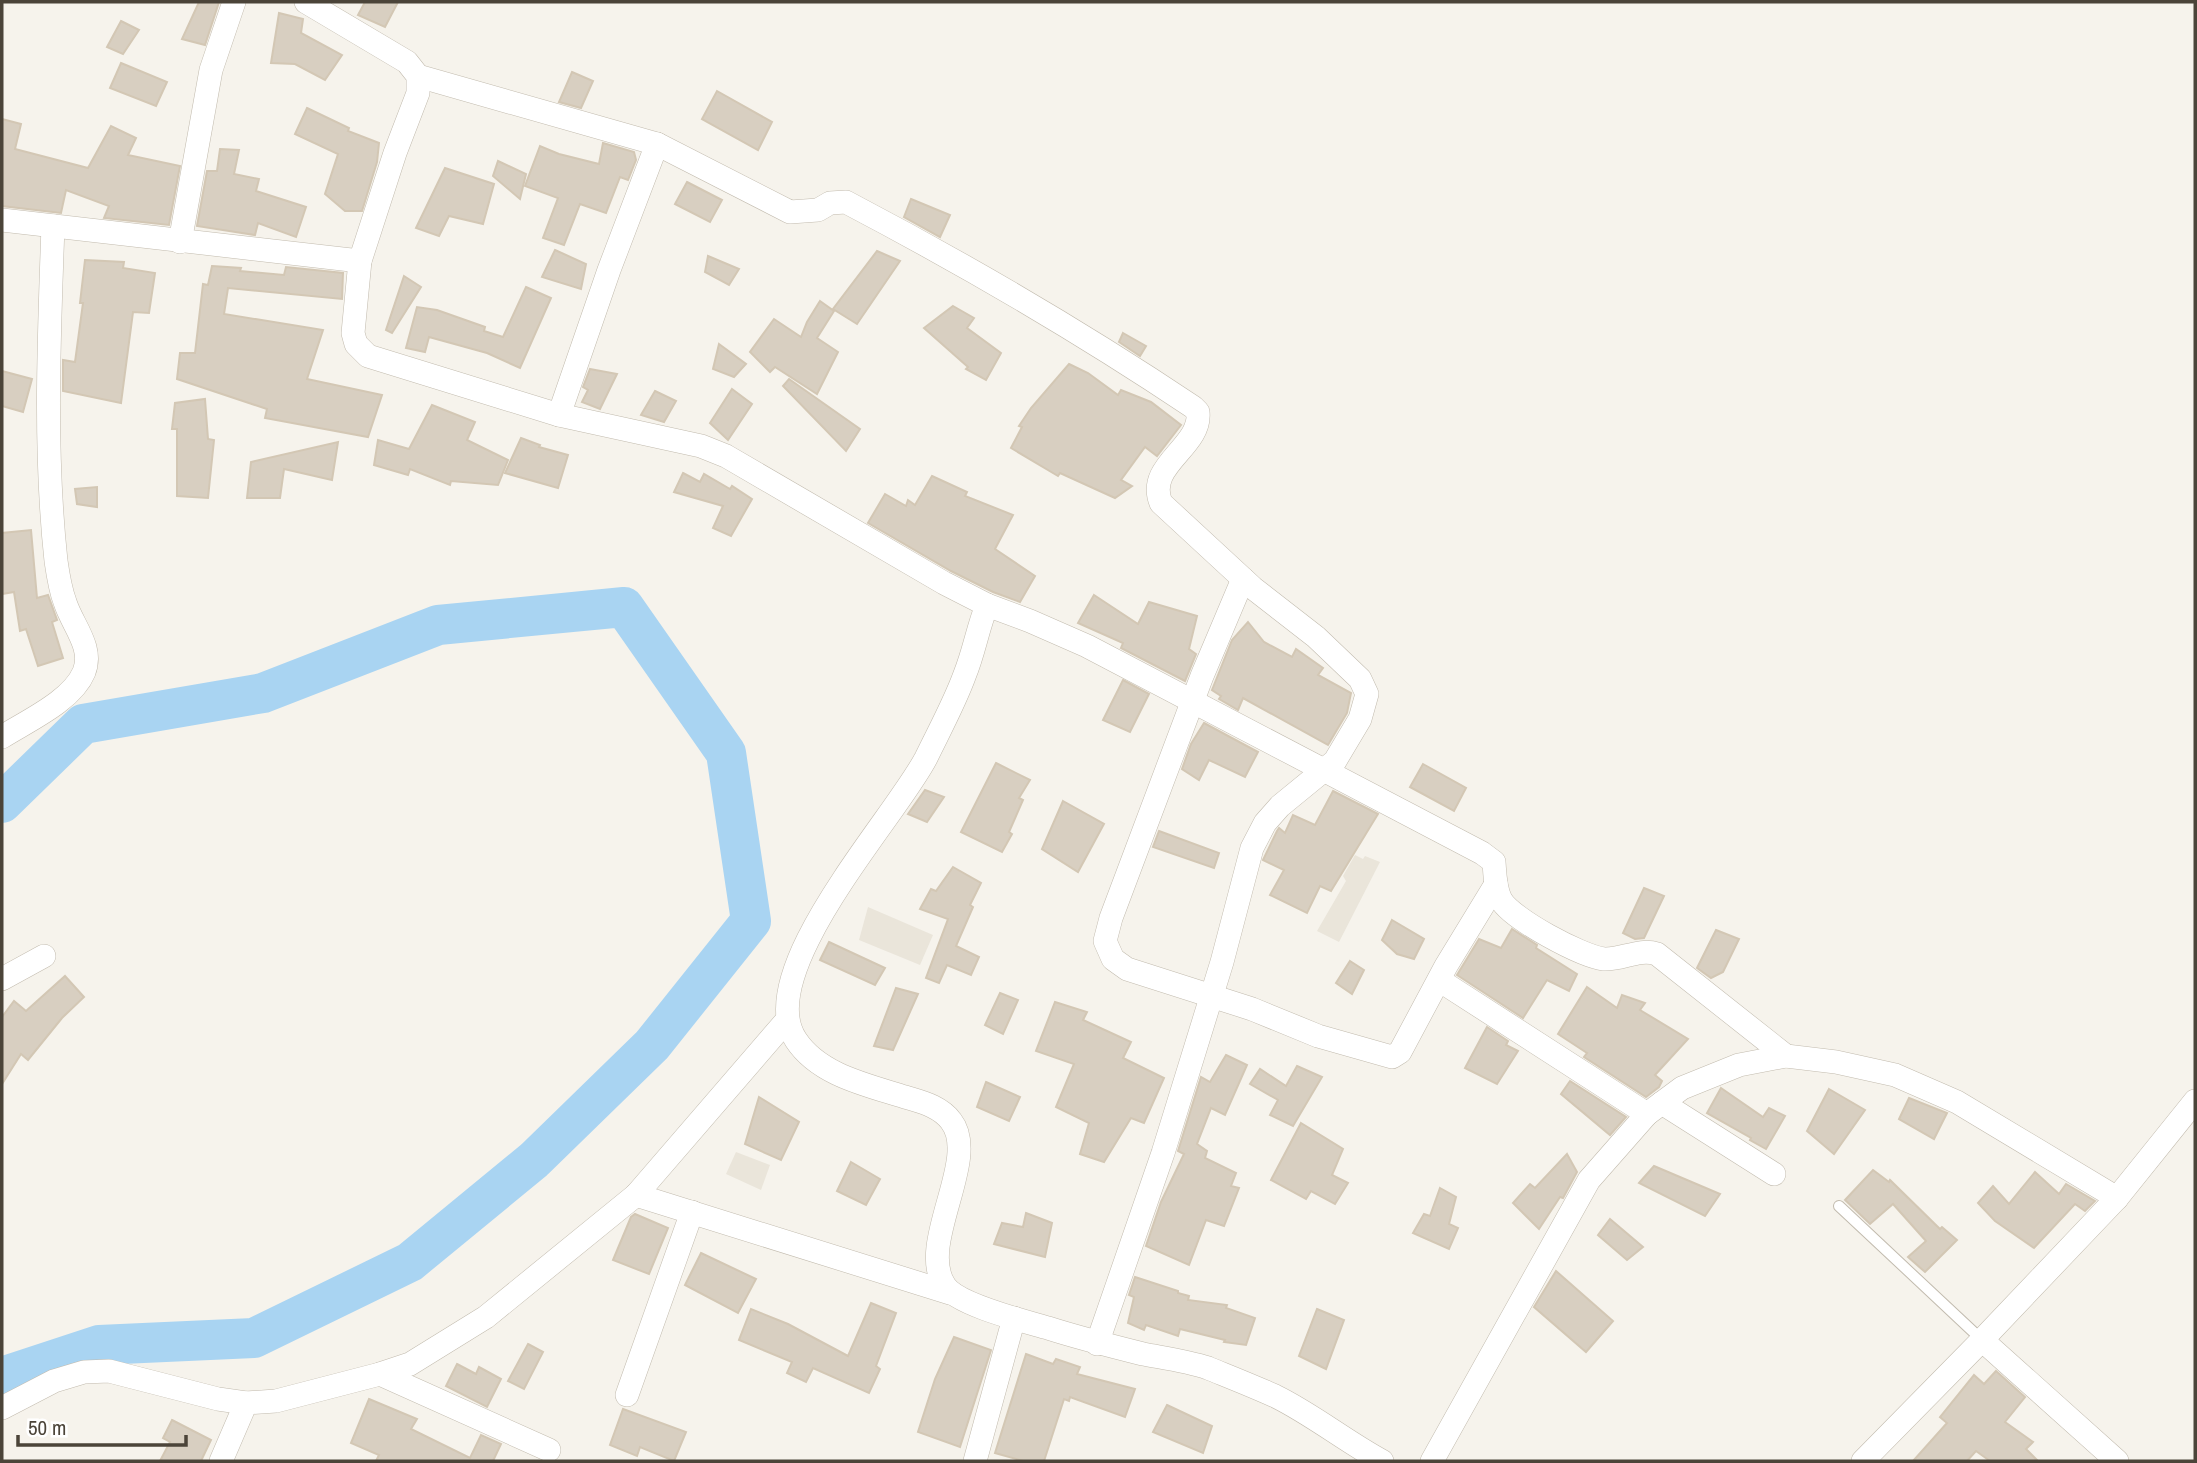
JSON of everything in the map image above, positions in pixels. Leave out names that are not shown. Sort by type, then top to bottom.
[{"type":"street","points":[[180,242],[211,70],[234,2]]},
{"type":"street","points":[[306,2],[407,62],[418,76],[657,144],[790,212],[818,210],[830,203],[846,202],[1050,314],[1198,412],[1197,427],[1164,471],[1158,484],[1161,503],[1243,579],[1316,637],[1360,679],[1367,694],[1360,719],[1335,761],[1280,806],[1265,823],[1252,848],[1222,962],[1163,1153],[1097,1343]]},
{"type":"street","points":[[418,76],[418,93],[395,153],[360,261],[353,333],[356,344],[368,356],[559,415],[701,446],[726,456],[944,583],[987,605],[1087,646],[1482,853],[1494,862],[1499,897],[1506,908],[1577,951],[1605,959],[1649,951],[1657,954],[1786,1056]]},
{"type":"street","points":[[559,415],[609,270],[657,144]]},
{"type":"street","points":[[2,220],[360,261]]},
{"type":"street","points":[[2,737],[66,696],[77,684],[86,662],[83,640],[66,606],[61,589],[53,528],[48,364],[53,226]]},
{"type":"street","points":[[1243,579],[1192,702],[1124,882],[1105,941],[1113,959],[1127,969],[1211,995],[1318,1036],[1392,1057],[1400,1052],[1496,884]]},
{"type":"street","points":[[950,1293],[939,1276],[937,1263],[938,1245],[957,1161],[957,1129],[946,1115],[930,1105],[832,1072],[808,1056],[794,1039],[787,1020],[787,994],[818,922],[854,862],[924,761],[965,674],[987,605]]},
{"type":"street","points":[[2,979],[44,956]]},
{"type":"street","points":[[1439,980],[1655,1108],[1774,1174]]},
{"type":"street","points":[[2,1408],[54,1381],[84,1372],[109,1371],[218,1399],[246,1403],[276,1401],[410,1364],[486,1317],[636,1195],[787,1020]]},
{"type":"street","points":[[1432,1461],[1589,1180],[1655,1108],[1682,1088],[1739,1065],[1786,1056],[1836,1062],[1895,1075],[1956,1102],[2117,1198]]},
{"type":"street","points":[[1863,1461],[2117,1198],[2195,1101]]},
{"type":"street","points":[[636,1195],[950,1293],[1014,1318],[1097,1343],[1204,1367],[1276,1397],[1378,1460]]},
{"type":"street","points":[[627,1395],[692,1212]]},
{"type":"street","points":[[975,1461],[1014,1318]]},
{"type":"street","points":[[1982,1340],[2117,1461]]},
{"type":"street","points":[[380,1374],[549,1450]]},
{"type":"street","points":[[221,1461],[246,1403]]},
{"type":"lane","points":[[1839,1206],[1982,1340]]},
{"type":"shaded area","points":[[1355,855],[1380,862],[1339,942],[1317,931],[1346,881],[1343,876]]},
{"type":"shaded area","points":[[868,907],[933,935],[920,965],[859,940]]},
{"type":"shaded area","points":[[736,1152],[770,1165],[761,1190],[726,1174]]},
{"type":"building","points":[[199,2],[219,2],[205,45],[182,39]]},
{"type":"building","points":[[365,2],[398,2],[385,27],[358,15]]},
{"type":"building","points":[[279,13],[303,19],[301,33],[342,55],[325,80],[295,64],[271,63]]},
{"type":"building","points":[[121,21],[139,30],[123,54],[107,47]]},
{"type":"building","points":[[121,63],[167,82],[156,106],[110,88]]},
{"type":"building","points":[[572,72],[593,81],[581,108],[559,102]]},
{"type":"building","points":[[717,91],[772,122],[758,150],[702,119]]},
{"type":"building","points":[[307,108],[349,128],[348,131],[379,143],[377,162],[362,211],[345,211],[325,194],[338,154],[295,134]]},
{"type":"building","points":[[2,119],[21,124],[15,149],[88,168],[111,126],[136,138],[128,155],[180,166],[169,225],[104,218],[109,206],[66,190],[61,213],[2,206]]},
{"type":"building","points":[[603,143],[634,152],[636,160],[628,180],[620,177],[606,213],[580,204],[564,245],[543,238],[558,198],[525,186],[540,146],[559,154],[599,164]]},
{"type":"building","points":[[220,149],[239,150],[234,174],[259,179],[256,191],[306,207],[296,237],[258,223],[255,235],[197,226],[207,171],[217,171]]},
{"type":"building","points":[[498,161],[526,174],[520,199],[493,176]]},
{"type":"building","points":[[445,168],[494,184],[483,224],[449,216],[439,236],[416,228]]},
{"type":"building","points":[[687,182],[722,200],[710,222],[675,204]]},
{"type":"building","points":[[911,199],[950,215],[940,237],[904,217]]},
{"type":"building","points":[[555,250],[586,264],[581,289],[542,277]]},
{"type":"building","points":[[877,251],[900,261],[857,324],[833,309]]},
{"type":"building","points":[[708,256],[739,269],[729,285],[705,272]]},
{"type":"building","points":[[85,260],[124,262],[123,268],[155,273],[149,313],[133,312],[121,403],[63,391],[63,360],[75,362],[83,303],[80,303]]},
{"type":"building","points":[[212,266],[284,275],[286,267],[343,273],[342,299],[228,288],[224,314],[323,330],[307,379],[382,395],[368,437],[265,418],[267,409],[177,379],[180,353],[195,353],[203,284],[208,285]]},
{"type":"building","points":[[404,276],[421,287],[392,333],[386,330]]},
{"type":"building","points":[[526,287],[551,298],[520,368],[487,353],[429,337],[425,352],[406,348],[417,307],[437,310],[485,327],[484,331],[503,337]]},
{"type":"building","points":[[820,301],[834,311],[817,338],[838,352],[817,394],[775,367],[770,372],[750,352],[774,319],[801,337]]},
{"type":"building","points":[[953,306],[974,318],[967,328],[1001,353],[986,380],[966,369],[968,367],[924,328]]},
{"type":"building","points":[[1123,333],[1146,346],[1140,356],[1119,342]]},
{"type":"building","points":[[719,344],[746,364],[734,377],[713,369]]},
{"type":"building","points":[[1069,364],[1088,373],[1118,395],[1121,390],[1151,402],[1181,425],[1157,456],[1145,447],[1121,480],[1132,486],[1115,498],[1060,473],[1058,476],[1011,448],[1022,427],[1019,426],[1031,408]]},
{"type":"building","points":[[590,369],[617,374],[600,409],[582,402],[588,390],[583,387]]},
{"type":"building","points":[[2,371],[32,379],[23,412],[2,406]]},
{"type":"building","points":[[789,379],[860,429],[846,451],[783,386]]},
{"type":"building","points":[[732,389],[752,404],[728,440],[710,423]]},
{"type":"building","points":[[655,391],[676,401],[664,422],[641,415]]},
{"type":"building","points":[[205,399],[208,439],[214,440],[208,498],[177,496],[177,429],[172,429],[175,403]]},
{"type":"building","points":[[432,405],[475,422],[467,440],[508,460],[498,485],[451,481],[450,485],[410,469],[408,475],[374,465],[378,440],[409,449]]},
{"type":"building","points":[[521,438],[540,445],[539,447],[568,455],[558,488],[505,473]]},
{"type":"building","points":[[338,442],[332,480],[284,469],[280,498],[247,498],[251,462]]},
{"type":"building","points":[[683,473],[700,482],[704,474],[730,489],[732,486],[752,499],[731,536],[713,528],[723,506],[674,492]]},
{"type":"building","points":[[932,476],[967,492],[965,496],[1013,515],[995,549],[1035,576],[1020,602],[951,571],[868,523],[885,494],[906,506],[908,500],[915,505]]},
{"type":"building","points":[[97,487],[97,507],[77,504],[75,489]]},
{"type":"building","points":[[31,530],[37,598],[48,595],[57,620],[52,622],[63,658],[38,666],[26,629],[20,631],[14,592],[2,594],[2,533]]},
{"type":"building","points":[[1094,595],[1138,624],[1149,602],[1197,616],[1189,649],[1196,654],[1185,681],[1121,648],[1123,643],[1078,623]]},
{"type":"building","points":[[1248,622],[1264,642],[1292,657],[1296,649],[1323,668],[1318,675],[1351,693],[1347,713],[1328,745],[1243,698],[1238,710],[1219,699],[1221,696],[1212,690],[1232,640]]},
{"type":"building","points":[[1123,680],[1149,694],[1130,732],[1103,720]]},
{"type":"building","points":[[1204,723],[1258,752],[1245,777],[1209,760],[1199,780],[1182,769],[1191,744]]},
{"type":"building","points":[[996,763],[1030,780],[1019,798],[1023,800],[1009,832],[1012,834],[1002,852],[961,832]]},
{"type":"building","points":[[1423,764],[1466,788],[1454,811],[1410,787]]},
{"type":"building","points":[[925,790],[944,797],[927,822],[908,814]]},
{"type":"building","points":[[1333,791],[1378,814],[1331,891],[1320,886],[1307,913],[1270,895],[1284,870],[1263,860],[1279,828],[1285,833],[1293,815],[1315,825]]},
{"type":"building","points":[[1063,801],[1104,824],[1078,872],[1042,849]]},
{"type":"building","points":[[1159,831],[1219,853],[1214,868],[1153,847]]},
{"type":"building","points":[[953,867],[981,883],[970,905],[973,907],[956,946],[979,957],[971,975],[947,965],[939,983],[926,978],[948,919],[920,909],[931,889],[936,891]]},
{"type":"building","points":[[1644,888],[1664,896],[1644,938],[1635,939],[1623,933]]},
{"type":"building","points":[[1392,920],[1424,939],[1414,959],[1397,954],[1382,940]]},
{"type":"building","points":[[1512,929],[1577,974],[1569,991],[1547,980],[1523,1018],[1457,975],[1479,939],[1501,948]]},
{"type":"building","points":[[1716,930],[1739,939],[1723,972],[1711,978],[1697,968]]},
{"type":"building","points":[[829,942],[885,968],[875,985],[820,960]]},
{"type":"building","points":[[1350,961],[1364,970],[1352,994],[1336,983]]},
{"type":"building","points":[[65,976],[84,997],[62,1018],[28,1060],[21,1054],[2,1084],[2,1017],[14,1001],[26,1011]]},
{"type":"building","points":[[1587,987],[1617,1008],[1622,995],[1645,1003],[1640,1010],[1688,1039],[1655,1075],[1662,1081],[1659,1087],[1646,1097],[1584,1057],[1587,1053],[1558,1034]]},
{"type":"building","points":[[896,988],[918,994],[893,1050],[874,1046]]},
{"type":"building","points":[[1000,993],[1018,1000],[1003,1034],[985,1025]]},
{"type":"building","points":[[1055,1002],[1087,1012],[1083,1020],[1131,1042],[1123,1058],[1164,1078],[1144,1123],[1131,1118],[1104,1162],[1080,1154],[1089,1123],[1056,1107],[1074,1064],[1036,1051]]},
{"type":"building","points":[[1487,1027],[1508,1041],[1506,1045],[1518,1051],[1497,1084],[1465,1068]]},
{"type":"building","points":[[1226,1055],[1247,1065],[1225,1115],[1211,1108],[1197,1144],[1207,1151],[1205,1158],[1236,1173],[1231,1186],[1239,1188],[1224,1226],[1206,1220],[1189,1265],[1146,1246],[1161,1202],[1184,1154],[1178,1151],[1201,1077],[1210,1082]]},
{"type":"building","points":[[1297,1066],[1322,1077],[1293,1126],[1270,1115],[1278,1100],[1250,1084],[1260,1069],[1286,1086]]},
{"type":"building","points":[[1570,1081],[1626,1117],[1610,1135],[1561,1094]]},
{"type":"building","points":[[986,1082],[1020,1097],[1009,1121],[977,1107]]},
{"type":"building","points":[[1721,1088],[1763,1117],[1769,1108],[1785,1116],[1766,1149],[1707,1113]]},
{"type":"building","points":[[1829,1089],[1865,1110],[1834,1154],[1807,1131]]},
{"type":"building","points":[[759,1097],[799,1122],[781,1160],[745,1144]]},
{"type":"building","points":[[1909,1098],[1947,1113],[1934,1139],[1899,1119]]},
{"type":"building","points":[[1301,1123],[1343,1149],[1332,1175],[1348,1183],[1335,1204],[1311,1191],[1306,1199],[1271,1180]]},
{"type":"building","points":[[1567,1154],[1577,1172],[1563,1198],[1560,1197],[1539,1229],[1513,1203],[1530,1184],[1535,1188]]},
{"type":"building","points":[[851,1162],[880,1179],[866,1205],[837,1191]]},
{"type":"building","points":[[1654,1166],[1720,1194],[1705,1216],[1639,1183]]},
{"type":"building","points":[[1873,1170],[1889,1182],[1890,1180],[1940,1229],[1942,1227],[1957,1240],[1925,1272],[1908,1257],[1926,1241],[1893,1204],[1870,1224],[1845,1200]]},
{"type":"building","points":[[2035,1172],[2059,1194],[2066,1184],[2095,1201],[2085,1211],[2075,1204],[2034,1248],[1995,1221],[1978,1203],[1993,1186],[2009,1204]]},
{"type":"building","points":[[1440,1188],[1456,1197],[1449,1224],[1458,1228],[1449,1249],[1413,1233],[1424,1214],[1430,1216]]},
{"type":"building","points":[[1026,1213],[1052,1223],[1045,1257],[994,1244],[1002,1223],[1023,1227]]},
{"type":"building","points":[[635,1214],[668,1228],[649,1274],[613,1260],[631,1217]]},
{"type":"building","points":[[1610,1219],[1643,1247],[1627,1260],[1598,1235]]},
{"type":"building","points":[[701,1253],[756,1279],[738,1313],[685,1285]]},
{"type":"building","points":[[1556,1271],[1613,1321],[1586,1352],[1534,1307]]},
{"type":"building","points":[[1135,1277],[1178,1291],[1189,1296],[1188,1300],[1227,1305],[1226,1308],[1255,1318],[1246,1345],[1224,1342],[1225,1340],[1180,1329],[1178,1336],[1146,1325],[1144,1330],[1128,1323],[1134,1297],[1129,1295]]},
{"type":"building","points":[[871,1303],[896,1313],[876,1366],[880,1369],[869,1393],[813,1368],[806,1382],[787,1373],[792,1362],[739,1340],[751,1309],[788,1324],[848,1356]]},
{"type":"building","points":[[1317,1309],[1344,1320],[1326,1369],[1299,1356]]},
{"type":"building","points":[[954,1337],[991,1350],[960,1447],[918,1432],[935,1379]]},
{"type":"building","points":[[528,1344],[543,1352],[524,1389],[508,1381]]},
{"type":"building","points":[[1026,1354],[1053,1364],[1056,1359],[1080,1367],[1077,1374],[1135,1389],[1125,1417],[1070,1397],[1069,1401],[1064,1399],[1044,1461],[1023,1461],[995,1453]]},
{"type":"building","points":[[457,1364],[476,1374],[479,1367],[501,1379],[487,1407],[446,1386]]},
{"type":"building","points":[[1996,1371],[2025,1397],[2005,1422],[2033,1442],[2026,1449],[2038,1461],[1990,1461],[1976,1451],[1967,1461],[1913,1461],[1947,1423],[1940,1417],[1974,1375],[1984,1384]]},
{"type":"building","points":[[369,1399],[417,1419],[411,1429],[470,1458],[481,1435],[501,1444],[493,1461],[376,1461],[379,1455],[351,1443]]},
{"type":"building","points":[[1167,1405],[1212,1426],[1203,1453],[1153,1432]]},
{"type":"building","points":[[623,1409],[686,1432],[674,1461],[640,1447],[637,1456],[610,1445]]},
{"type":"building","points":[[172,1420],[211,1440],[201,1461],[160,1461],[170,1442],[163,1438]]},
{"type":"waterway","points":[[2,803],[83,724],[263,693],[438,625],[624,607],[726,753],[751,921],[652,1045],[534,1160],[410,1262],[254,1338],[99,1345],[2,1377]]}]
